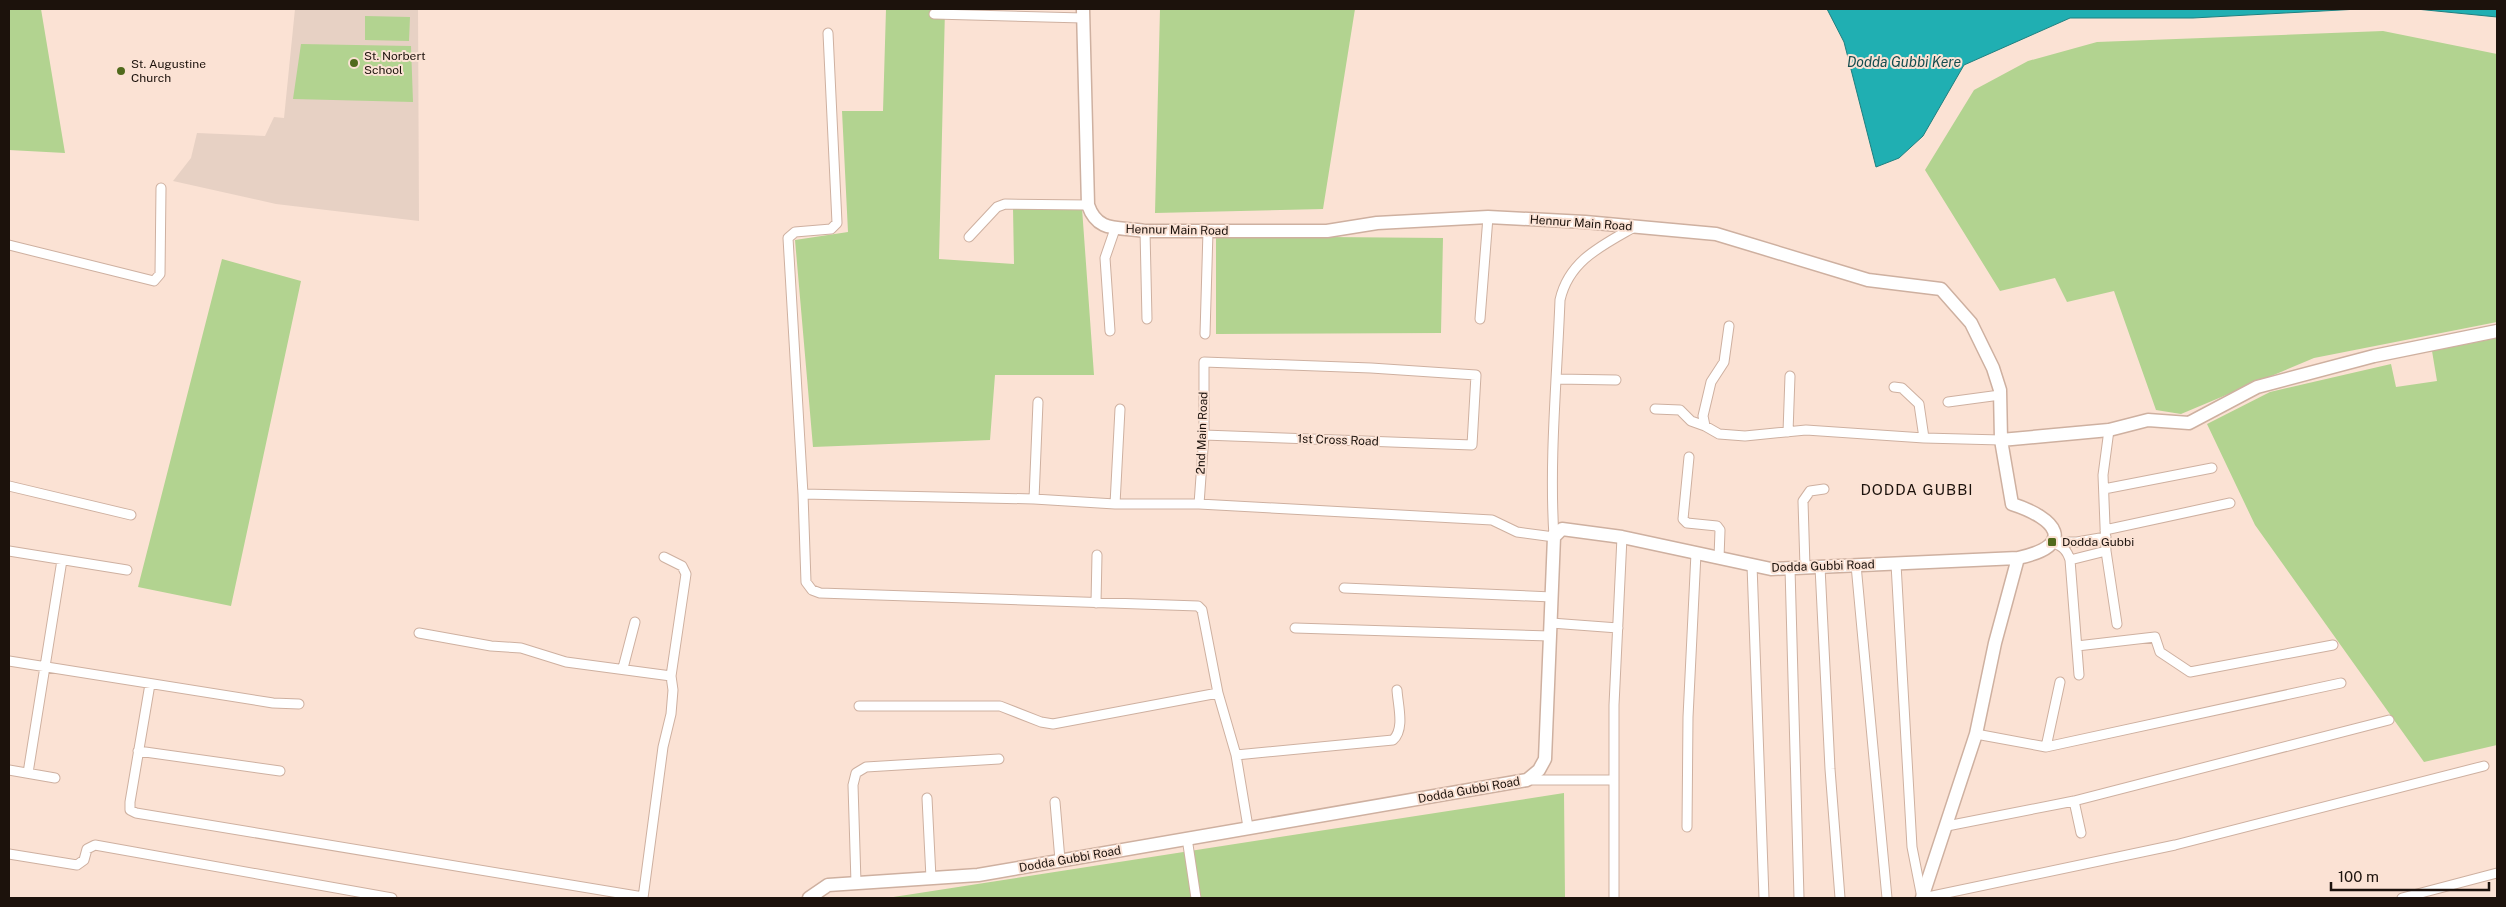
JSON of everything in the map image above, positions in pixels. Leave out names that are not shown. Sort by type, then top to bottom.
[{"type":"street","points":[[934,14],[1083,14],[1088,205],[1005,204],[997,207],[969,237]]},
{"type":"street","points":[[828,33],[837,223],[831,229],[795,232],[790,234],[788,238],[803,494],[806,582],[812,590],[820,593],[1198,606],[1202,610],[1218,693],[1236,755],[1248,828]]},
{"type":"street","points":[[9,247],[154,281],[160,274],[161,188]]},
{"type":"street","name":"Hennur Main Road","points":[[1088,205],[1093,219],[1115,229],[1145,231],[1328,231],[1377,223],[1488,217],[1636,226],[1716,234],[1868,280],[1941,289],[1971,323],[1993,368],[2000,395],[2001,440],[2012,504],[2032,510],[2046,519],[2053,526],[2052,542]]},
{"type":"street","points":[[1480,320],[1488,217]]},
{"type":"street","points":[[803,494],[1034,499],[1116,504],[1199,504],[1492,520],[1517,532],[1554,537],[1553,512],[1560,300],[1570,274],[1589,255],[1636,226]]},
{"type":"street","points":[[1110,331],[1105,258],[1115,229]]},
{"type":"street","points":[[1145,231],[1147,319]]},
{"type":"street","points":[[1205,334],[1208,231]]},
{"type":"street","points":[[1705,426],[1703,416],[1711,382],[1724,362],[1728,326]]},
{"type":"street","points":[[1655,409],[1680,410],[1691,421],[1719,434],[1744,436],[1806,430],[1924,438],[2001,440],[2109,430],[2148,420],[2189,423],[2257,387],[2374,356],[2497,331]]},
{"type":"street","name":"2nd Main Road","points":[[1199,504],[1204,435],[1204,362],[1371,368],[1476,375],[1472,445]]},
{"type":"street","points":[[1788,432],[1790,376]]},
{"type":"street","points":[[1557,379],[1616,380]]},
{"type":"street","points":[[1894,387],[1902,388],[1919,404],[1924,438]]},
{"type":"street","points":[[1948,402],[2000,395]]},
{"type":"street","points":[[1034,499],[1038,402]]},
{"type":"street","points":[[1116,504],[1120,409]]},
{"type":"street","points":[[2109,430],[2104,489],[2106,551],[2117,624]]},
{"type":"street","name":"1st Cross Road","points":[[1204,435],[1472,445]]},
{"type":"street","points":[[1688,457],[1683,519],[1687,523],[1717,526],[1720,530],[1719,558]]},
{"type":"street","points":[[2104,489],[2212,468]]},
{"type":"street","points":[[9,486],[131,515]]},
{"type":"street","points":[[1805,568],[1803,501],[1810,491],[1824,489]]},
{"type":"street","points":[[1922,898],[1976,734],[1995,643],[2018,558],[2045,550],[2052,542],[2078,542],[2230,503]]},
{"type":"street","name":"Dodda Gubbi Road","points":[[809,898],[828,885],[978,875],[1526,780],[1539,770],[1545,759],[1554,537],[1562,530],[1622,537],[1770,569],[2018,558]]},
{"type":"street","points":[[1614,898],[1614,705],[1622,537]]},
{"type":"street","points":[[2052,542],[2062,546],[2068,552],[2070,560],[2079,675]]},
{"type":"street","points":[[9,551],[127,570]]},
{"type":"street","points":[[2070,560],[2106,551]]},
{"type":"street","points":[[1687,827],[1688,717],[1696,553]]},
{"type":"street","points":[[1096,603],[1097,555]]},
{"type":"street","points":[[150,684],[130,810],[136,813],[643,898],[663,747],[671,714],[673,690],[670,676],[686,574],[685,568],[664,557]]},
{"type":"street","points":[[28,773],[62,560]]},
{"type":"street","points":[[1896,564],[1912,847],[1922,898]]},
{"type":"street","points":[[1752,565],[1764,898]]},
{"type":"street","points":[[1856,565],[1887,898]]},
{"type":"street","points":[[1820,567],[1830,769],[1840,898]]},
{"type":"street","points":[[1790,568],[1799,898]]},
{"type":"street","points":[[1344,588],[1552,597]]},
{"type":"street","points":[[623,668],[635,622]]},
{"type":"street","points":[[1295,628],[1551,630],[1618,628]]},
{"type":"street","points":[[419,634],[491,646],[521,648],[566,662],[623,668],[641,674],[670,676]]},
{"type":"street","points":[[2077,646],[2155,637],[2160,652],[2190,672],[2332,644]]},
{"type":"street","points":[[9,661],[273,703],[299,704]]},
{"type":"street","points":[[2046,747],[2059,694],[2060,682]]},
{"type":"street","points":[[1976,734],[2046,747],[2341,683]]},
{"type":"street","points":[[1236,755],[1393,740],[1399,735],[1400,728],[1397,690]]},
{"type":"street","points":[[859,706],[1000,706],[1041,722],[1053,724],[1218,693]]},
{"type":"street","points":[[1947,826],[2074,801],[2389,720]]},
{"type":"street","points":[[138,751],[280,771]]},
{"type":"street","points":[[856,883],[853,785],[856,773],[866,767],[999,759]]},
{"type":"street","points":[[1922,898],[2175,845],[2484,766]]},
{"type":"street","points":[[9,770],[55,778]]},
{"type":"street","points":[[1526,780],[1614,780]]},
{"type":"street","points":[[927,798],[931,878]]},
{"type":"street","points":[[2074,801],[2081,833]]},
{"type":"street","points":[[1055,802],[1060,860]]},
{"type":"street","points":[[1187,838],[1196,898]]},
{"type":"street","points":[[9,854],[77,865],[84,860],[87,849],[95,845],[392,898]]},
{"type":"street","points":[[2402,898],[2436,894],[2497,873]]},
{"type":"shaded area","name":"St. Norbert School","points":[[295,9],[418,9],[419,221],[276,204],[173,181],[191,158],[197,133],[265,136],[274,117],[284,118]]},
{"type":"green space","points":[[9,9],[41,9],[65,153],[9,150]]},
{"type":"green space","points":[[886,9],[945,9],[939,259],[1014,264],[1013,208],[1082,208],[1094,375],[995,375],[990,440],[813,447],[795,240],[848,232],[842,111],[883,111]]},
{"type":"green space","points":[[1160,9],[1355,9],[1323,209],[1155,213]]},
{"type":"green space","points":[[365,16],[410,17],[409,41],[365,40]]},
{"type":"green space","points":[[2383,31],[2497,54],[2497,322],[2314,358],[2181,414],[2156,410],[2114,291],[2067,302],[2055,278],[2000,291],[1925,170],[1974,90],[2028,61],[2097,42]]},
{"type":"green space","points":[[301,44],[411,46],[413,102],[293,99]]},
{"type":"green space","points":[[1216,236],[1443,238],[1441,333],[1216,334]]},
{"type":"green space","points":[[222,259],[301,281],[231,606],[138,587]]},
{"type":"green space","points":[[2497,338],[2497,745],[2424,762],[2255,525],[2207,424],[2270,392],[2391,364],[2396,387],[2437,381],[2432,351]]},
{"type":"green space","points":[[1564,793],[1565,898],[887,898]]},
{"type":"water","name":"Dodda Gubbi Kere","points":[[1827,9],[2359,9],[2193,18],[2070,18],[1964,65],[1923,136],[1899,158],[1876,167],[1844,42]]},
{"type":"water","points":[[2416,9],[2497,9],[2497,17]]},
{"type":"place","name":"St. Norbert School","points":[[354,63]]},
{"type":"place","name":"St. Augustine Church","points":[[121,71]]},
{"type":"place","name":"Dodda Gubbi","points":[[2052,542]]},
{"type":"district","name":"DODDA GUBBI","points":[[1917,489]]}]
